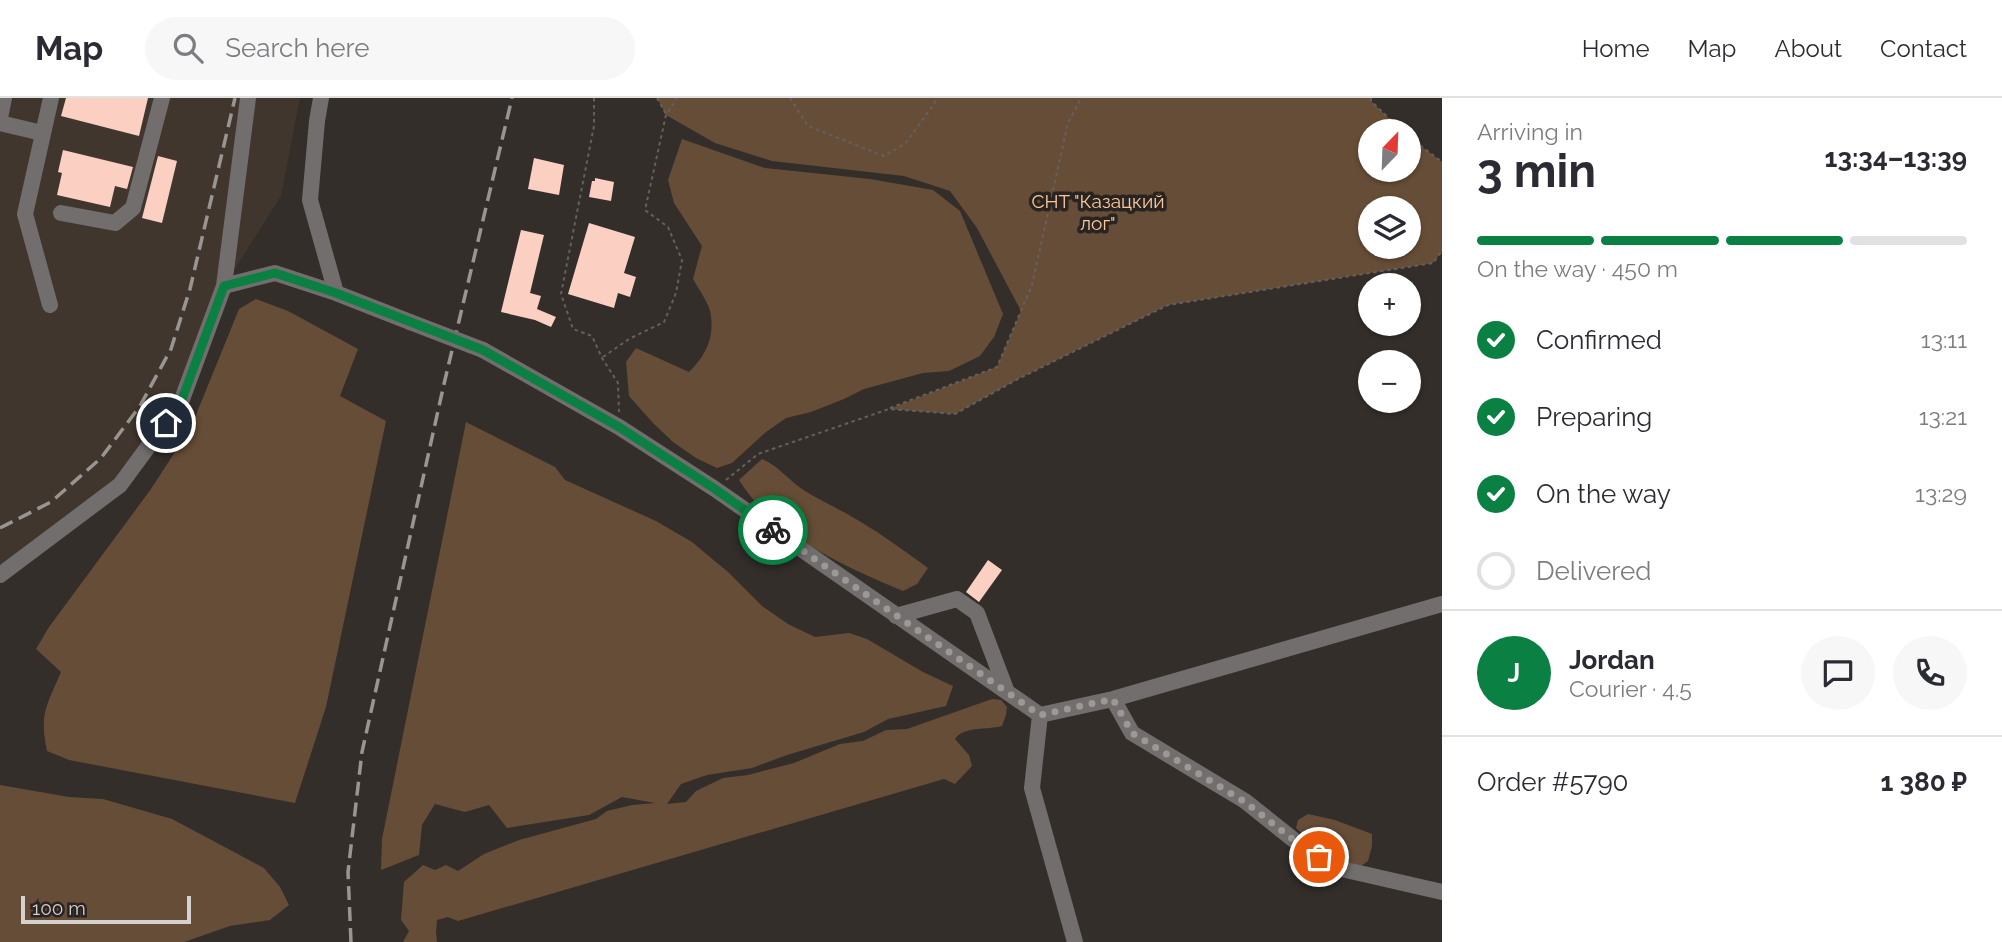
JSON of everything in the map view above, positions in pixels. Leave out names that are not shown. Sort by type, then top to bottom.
[{"type":"street","points":[[4,98],[0,120],[42,133]]},
{"type":"street","points":[[50,305],[24,214],[51,98]]},
{"type":"street","points":[[61,213],[115,223],[133,208],[162,98]]},
{"type":"street","points":[[0,575],[120,485],[181,402],[224,286],[248,98]]},
{"type":"street","points":[[321,98],[310,200],[336,293]]},
{"type":"street","points":[[224,286],[275,273],[336,293],[483,350],[619,427],[715,489],[1040,715],[1113,699],[1442,604]]},
{"type":"street","points":[[897,616],[957,599],[978,613],[1007,692]]},
{"type":"street","points":[[1113,699],[1132,733],[1245,802],[1333,867],[1442,891]]},
{"type":"street","points":[[1040,715],[1032,788],[1075,942]]},
{"type":"path","points":[[594,98],[594,126],[561,295],[573,329],[592,336],[618,383],[619,427]]},
{"type":"path","points":[[657,98],[666,115]]},
{"type":"path","points":[[602,358],[629,339],[663,322],[676,293],[682,260],[668,227],[645,209],[666,115],[677,98]]},
{"type":"path","points":[[790,98],[808,126],[884,156],[906,143],[938,98]]},
{"type":"path","points":[[715,489],[758,454],[889,409],[998,367],[1032,285],[1068,123],[1081,98]]},
{"type":"path","points":[[1371,98],[1390,119]]},
{"type":"path","points":[[1421,146],[1442,162]]},
{"type":"path","points":[[889,409],[955,414],[1018,379],[1168,305],[1433,263],[1442,251]]},
{"type":"shaded area","points":[[0,98],[300,98],[281,196],[224,286],[181,402],[120,485],[0,575]]},
{"type":"green space","name":"СНТ \"Казацкий лог\"","points":[[657,98],[1371,98],[1390,119],[1358,119],[1358,182],[1421,182],[1421,146],[1442,162],[1442,251],[1433,263],[1168,305],[1018,379],[955,414],[889,409],[997,367],[1021,311],[977,228],[950,191],[904,176],[772,161],[715,143],[666,115]]},
{"type":"green space","points":[[682,139],[765,168],[870,179],[933,190],[960,211],[1003,314],[994,337],[980,356],[949,371],[923,373],[864,389],[811,412],[786,418],[732,463],[717,468],[696,458],[673,442],[629,396],[626,362],[636,348],[689,372],[704,354],[710,340],[710,311],[693,279],[702,246],[674,203],[668,180]]},
{"type":"green space","points":[[256,299],[288,311],[358,349],[340,396],[386,421],[326,707],[295,803],[69,760],[47,751],[44,718],[61,672],[36,649],[49,627],[151,489],[191,427],[239,309]]},
{"type":"green space","points":[[466,422],[555,467],[565,480],[656,521],[692,542],[728,572],[762,606],[788,624],[815,637],[849,633],[867,639],[923,672],[953,686],[946,706],[888,719],[864,732],[752,768],[707,775],[681,784],[667,804],[686,802],[696,791],[723,778],[748,775],[794,763],[840,744],[863,741],[886,730],[907,729],[992,699],[1001,700],[1007,707],[1002,726],[970,730],[955,739],[969,755],[972,766],[955,784],[944,779],[458,921],[448,917],[437,920],[437,942],[403,942],[409,931],[401,920],[404,882],[423,865],[435,870],[446,865],[458,871],[484,854],[519,840],[596,819],[607,811],[655,803],[622,797],[589,815],[507,828],[489,805],[465,812],[435,804],[422,825],[419,855],[381,870],[382,839]]},
{"type":"green space","points":[[762,459],[805,491],[870,527],[928,568],[917,584],[903,591],[858,571],[812,547],[771,517],[753,500],[739,480]]},
{"type":"green space","points":[[0,785],[69,797],[103,799],[172,819],[264,868],[280,887],[289,905],[270,920],[230,926],[184,942],[0,942]]},
{"type":"green space","points":[[1308,814],[1335,820],[1372,834],[1368,861],[1361,866],[1353,864],[1309,839],[1296,828],[1298,820]]},
{"type":"building","points":[[66,98],[148,98],[139,136],[61,116]]},
{"type":"building","points":[[63,150],[133,167],[127,189],[115,186],[110,207],[57,195]]},
{"type":"building","points":[[158,156],[177,161],[162,223],[142,218]]},
{"type":"building","points":[[534,158],[564,165],[559,195],[528,189]]},
{"type":"building","points":[[595,178],[614,182],[611,201],[589,197]]},
{"type":"building","points":[[589,223],[635,237],[624,273],[636,277],[630,297],[618,293],[614,308],[568,294]]},
{"type":"building","points":[[521,230],[544,235],[530,293],[541,296],[537,309],[556,317],[551,327],[535,320],[501,312]]},
{"type":"building","points":[[988,560],[1002,570],[979,602],[966,592]]},
{"type":"railway","points":[[0,528],[51,502],[101,458],[140,406],[171,349],[190,289],[235,98]]},
{"type":"railway","points":[[351,942],[348,872],[362,752],[444,384],[512,98]]},
{"type":"way so far","points":[[773,530],[1040,715],[1113,699],[1132,733],[1245,802],[1319,857]]},
{"type":"route","points":[[166,423],[181,402],[224,286],[275,273],[336,293],[483,350],[619,427],[773,530]]}]
